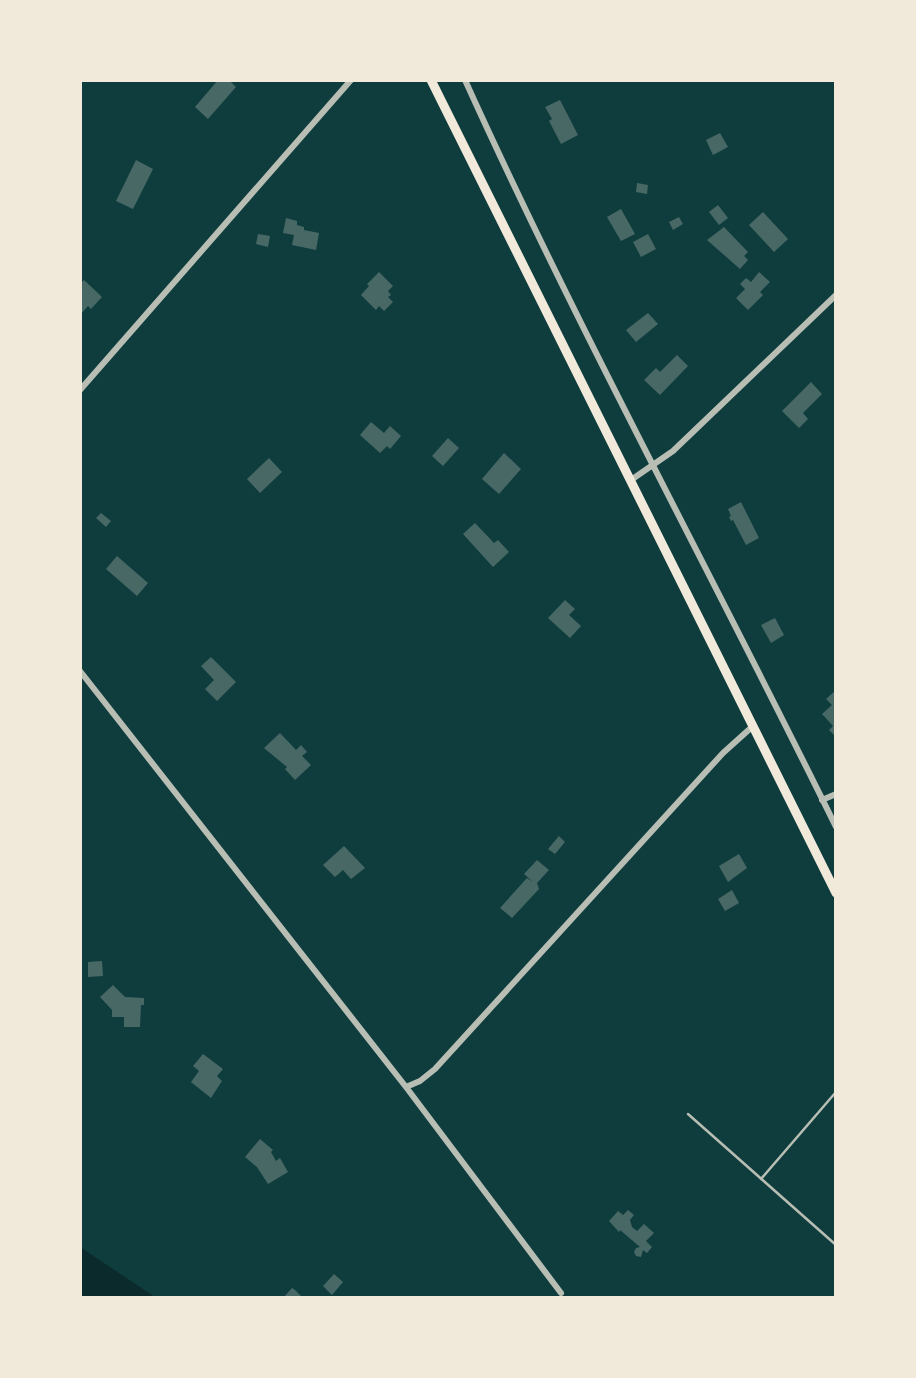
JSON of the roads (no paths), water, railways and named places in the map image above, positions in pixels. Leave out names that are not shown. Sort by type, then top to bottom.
[{"type":"main road","points":[[431,80],[835,893]]},
{"type":"street","points":[[80,390],[351,80]]},
{"type":"street","points":[[465,80],[505,168],[835,827]]},
{"type":"street","points":[[631,480],[673,452],[835,295]]},
{"type":"street","points":[[80,671],[406,1087],[561,1293]]},
{"type":"street","points":[[406,1087],[420,1081],[435,1069],[723,753],[753,726]]},
{"type":"street","points":[[822,800],[835,794]]},
{"type":"lane","points":[[761,1179],[835,1092]]},
{"type":"lane","points":[[688,1114],[835,1245]]},
{"type":"water","points":[[80,1247],[155,1297],[81,1297]]}]
